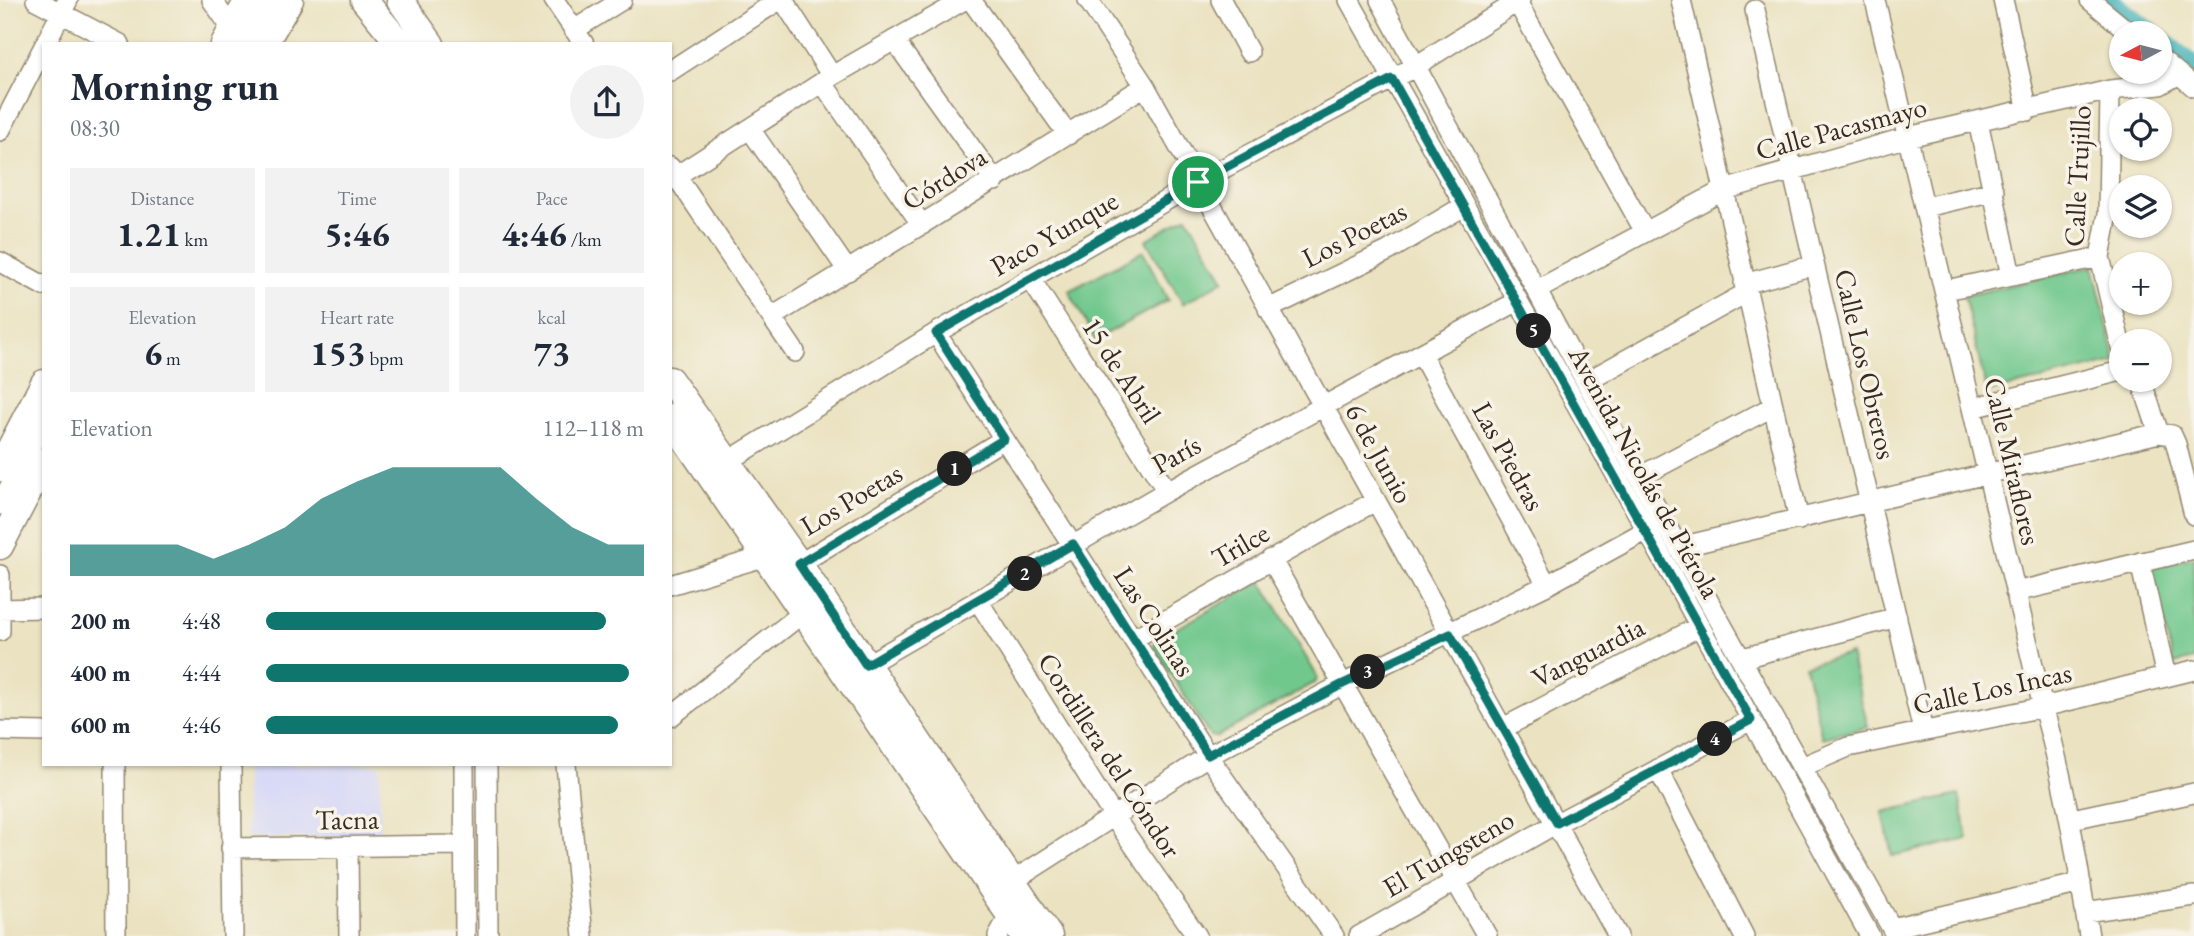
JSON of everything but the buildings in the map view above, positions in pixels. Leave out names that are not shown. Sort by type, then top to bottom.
[{"type":"main road","points":[[233,39],[248,0]]},
{"type":"main road","points":[[265,42],[290,0]]},
{"type":"main road","points":[[364,0],[398,42]]},
{"type":"main road","points":[[400,0],[430,42]]},
{"type":"main road","points":[[672,383],[727,461],[784,556],[804,612],[1024,936]]},
{"type":"main road","points":[[0,468],[42,387]]},
{"type":"main road","points":[[672,419],[784,556],[866,665],[1004,906],[1049,936]]},
{"type":"main road","points":[[0,546],[42,465]]},
{"type":"street","points":[[36,0],[64,7],[117,42]]},
{"type":"street","points":[[212,0],[233,39],[267,0]]},
{"type":"street","points":[[554,0],[579,37],[622,0]]},
{"type":"street","points":[[672,70],[781,0],[827,79],[922,225]]},
{"type":"street","points":[[795,352],[672,174],[750,129],[827,79],[964,0]]},
{"type":"street","points":[[971,0],[1068,135]]},
{"type":"street","name":"6 de Junio","points":[[1088,0],[1145,86],[1618,936]]},
{"type":"street","points":[[1221,0],[1249,52]]},
{"type":"street","name":"Avenida Nicolás de Piérola","points":[[1349,0],[1404,73],[1537,290],[1894,932]]},
{"type":"street","name":"Avenida Nicolás de Piérola","points":[[1380,0],[1404,73],[1464,206],[1647,530],[1870,936]]},
{"type":"street","points":[[1518,0],[1645,232]]},
{"type":"street","name":"Paco Yunque","points":[[727,461],[1030,278],[1198,182],[1404,73],[1518,0]]},
{"type":"street","points":[[1681,0],[1799,520]]},
{"type":"street","name":"Calle Miraflores","points":[[1875,0],[1987,476],[2072,819],[2089,936]]},
{"type":"street","points":[[2003,0],[2028,111]]},
{"type":"street","points":[[2090,0],[2115,21]]},
{"type":"street","points":[[46,42],[64,7]]},
{"type":"street","name":"Calle Los Obreros","points":[[1755,10],[1923,731]]},
{"type":"street","points":[[894,40],[995,181]]},
{"type":"street","points":[[0,131],[42,49]]},
{"type":"street","points":[[2172,68],[2186,80]]},
{"type":"street","name":"Calle Pacasmayo","points":[[1537,290],[1724,190],[1908,137],[2110,90],[2186,80]]},
{"type":"street","name":"Córdova","points":[[772,317],[1145,86]]},
{"type":"street","name":"Calle Trujillo","points":[[2110,90],[2108,214],[2100,257],[2117,329]]},
{"type":"street","points":[[1978,121],[2011,276]]},
{"type":"street","points":[[750,129],[848,271]]},
{"type":"street","points":[[1925,207],[1994,191]]},
{"type":"street","name":"Los Poetas","points":[[1268,309],[1388,251],[1464,206]]},
{"type":"street","points":[[1945,290],[2100,257]]},
{"type":"street","points":[[0,262],[42,285]]},
{"type":"street","points":[[1586,382],[1745,288],[1814,265]]},
{"type":"street","name":"15 de Abril","points":[[1030,278],[1167,491]]},
{"type":"street","name":"París","points":[[866,665],[1167,491],[1518,301]]},
{"type":"street","name":"Las Colinas","points":[[936,333],[1208,755],[1334,936]]},
{"type":"street","name":"Las Piedras","points":[[1421,354],[1547,585]]},
{"type":"street","points":[[1972,408],[2109,374]]},
{"type":"street","points":[[2147,392],[2166,434],[2194,514]]},
{"type":"street","points":[[1641,476],[1772,407]]},
{"type":"street","points":[[0,505],[42,425]]},
{"type":"street","points":[[1680,547],[2166,434]]},
{"type":"street","name":"Los Poetas","points":[[672,585],[784,556],[1004,439]]},
{"type":"street","name":"Trilce","points":[[1133,639],[1375,501]]},
{"type":"street","points":[[1004,906],[1114,817],[1208,755],[1343,684],[1547,585],[1647,530]]},
{"type":"street","points":[[2015,592],[2194,550]]},
{"type":"street","points":[[1271,559],[1488,936]]},
{"type":"street","points":[[2140,562],[2166,677]]},
{"type":"street","points":[[0,575],[0,631]]},
{"type":"street","name":"Cordillera del Cóndor","points":[[979,602],[1114,817],[1197,936]]},
{"type":"street","points":[[0,609],[42,608]]},
{"type":"street","points":[[672,715],[804,612]]},
{"type":"street","points":[[1743,658],[1897,617]]},
{"type":"street","name":"Vanguardia","points":[[1503,728],[1700,626]]},
{"type":"street","name":"Calle Los Incas","points":[[1804,766],[1848,747],[2043,707],[2194,670]]},
{"type":"street","name":"El Tungsteno","points":[[1359,936],[1557,823],[1751,720]]},
{"type":"street","points":[[0,731],[42,732]]},
{"type":"street","points":[[115,766],[116,936]]},
{"type":"street","points":[[231,766],[233,936]]},
{"type":"street","points":[[464,766],[465,936]]},
{"type":"street","points":[[487,766],[488,936]]},
{"type":"street","points":[[566,766],[583,936]]},
{"type":"street","points":[[1658,769],[1744,936]]},
{"type":"street","points":[[2072,819],[2194,793]]},
{"type":"street","name":"Tacna","points":[[232,848],[464,845]]},
{"type":"street","points":[[348,847],[349,936]]},
{"type":"street","points":[[1894,932],[2081,883]]},
{"type":"street","points":[[2085,912],[2194,895]]},
{"type":"shaded area","points":[[248,766],[380,766],[380,837],[248,838]]},
{"type":"green space","points":[[1187,216],[1224,280],[1183,304],[1146,240]]},
{"type":"green space","points":[[1143,251],[1168,300],[1095,340],[1069,291]]},
{"type":"green space","points":[[2093,266],[2109,333],[2109,364],[1987,392],[1964,296]]},
{"type":"green space","points":[[2194,557],[2194,659],[2174,664],[2150,568]]},
{"type":"green space","points":[[1261,581],[1317,676],[1316,682],[1216,737],[1210,736],[1154,647],[1155,641]]},
{"type":"green space","points":[[1850,654],[1868,727],[1822,738],[1805,665]]},
{"type":"green space","points":[[1959,795],[1968,839],[1892,856],[1883,812]]},
{"type":"waterway","points":[[2110,0],[2137,21]]},
{"type":"waterway","points":[[2172,48],[2194,65]]},
{"type":"route","points":[[1392,79],[1647,530],[1751,720],[1557,823],[1450,634],[1343,684],[1208,755],[1073,544],[979,602],[866,665],[799,564],[1004,439],[936,333],[1198,182],[1392,79]]}]
